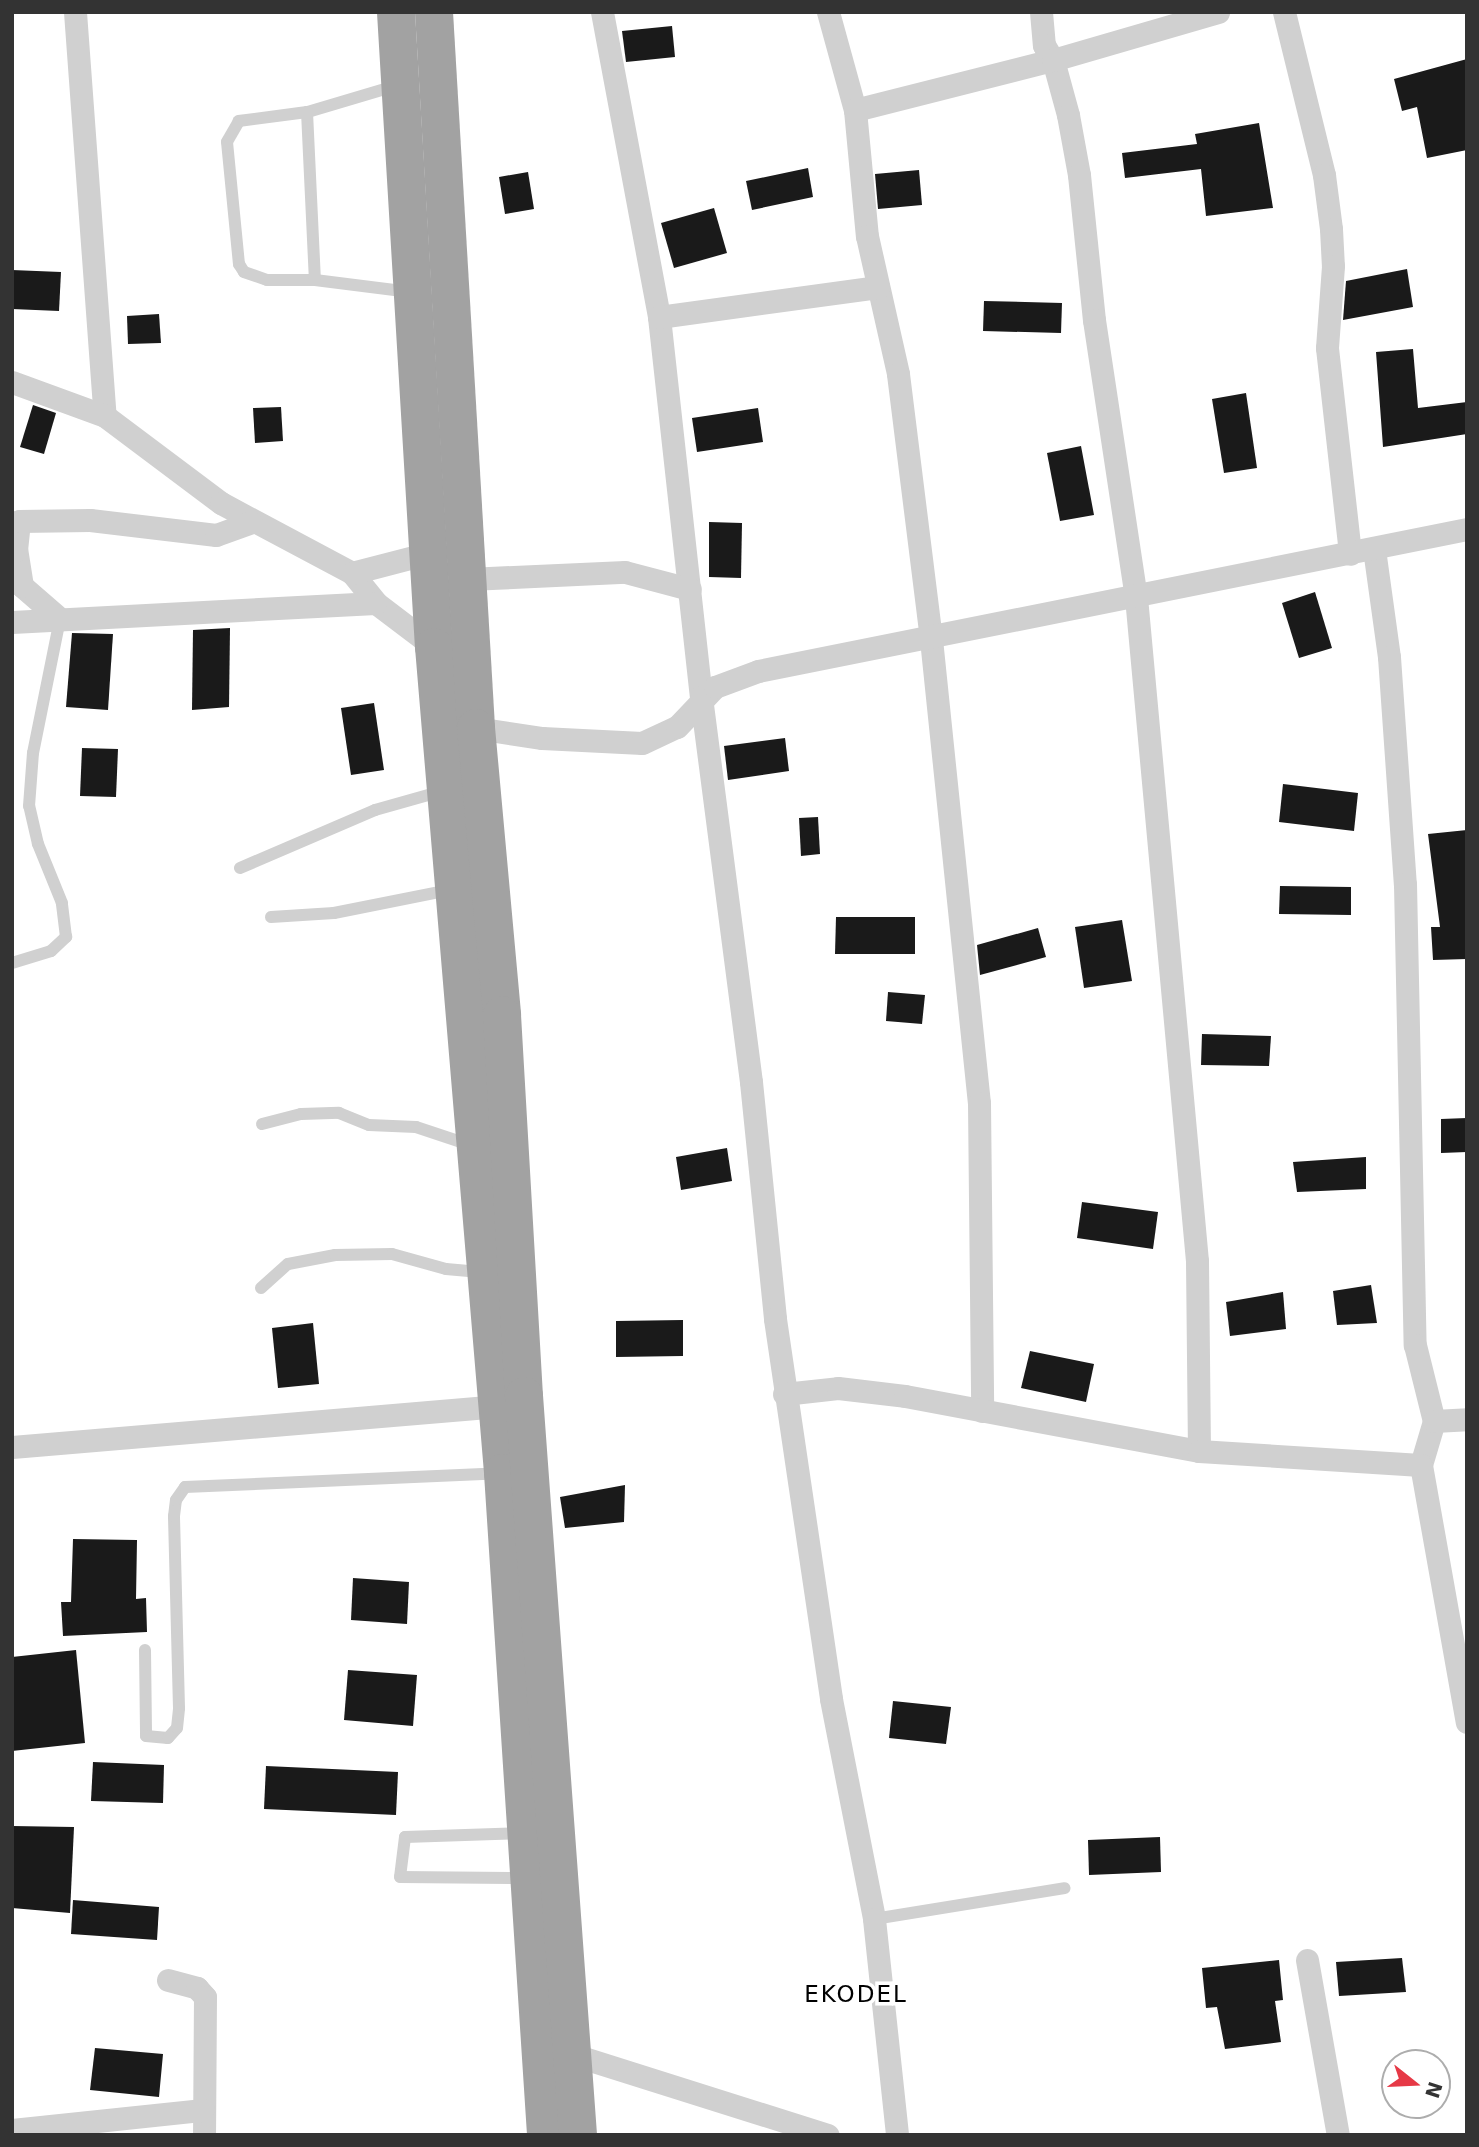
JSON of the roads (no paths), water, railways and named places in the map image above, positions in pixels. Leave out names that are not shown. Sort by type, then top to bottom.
[{"type":"highway","points":[[396,12],[414,293],[455,560],[476,728],[502,1014],[578,2135]]},
{"type":"highway","points":[[434,12],[455,560],[434,647],[449,789],[484,1272],[503,1472],[545,2135]]},
{"type":"street","points":[[75,12],[105,416]]},
{"type":"street","points":[[602,12],[660,317],[701,697],[751,1082],[785,1394],[831,1699],[874,1919],[897,2135]]},
{"type":"street","points":[[828,12],[855,110],[867,236],[898,373],[931,639],[979,1103],[982,1410]]},
{"type":"street","points":[[1041,12],[1044,45],[1053,60],[1079,174],[1094,320],[1136,597],[1197,1261],[1199,1451]]},
{"type":"street","points":[[855,110],[1053,60],[1218,12]]},
{"type":"street","points":[[1284,12],[1324,175],[1331,229],[1333,266],[1327,348],[1350,554]]},
{"type":"street","points":[[660,317],[878,287]]},
{"type":"street","points":[[12,382],[105,416],[251,522],[352,573],[376,603],[434,647]]},
{"type":"street","points":[[60,619],[22,586],[16,550],[19,521],[90,520],[216,535],[251,522]]},
{"type":"street","points":[[476,728],[542,738],[642,743],[677,727],[701,697],[715,687],[758,671],[931,639],[1467,529]]},
{"type":"street","points":[[1374,549],[1389,657],[1405,884],[1415,1345],[1434,1421],[1421,1465],[1467,1722]]},
{"type":"street","points":[[352,573],[455,560],[625,572],[690,589]]},
{"type":"street","points":[[12,622],[376,603]]},
{"type":"street","points":[[785,1394],[838,1388],[982,1410],[1199,1451],[1421,1465]]},
{"type":"street","points":[[12,1447],[496,1406]]},
{"type":"street","points":[[1434,1421],[1467,1419]]},
{"type":"street","points":[[1307,1961],[1338,2135]]},
{"type":"street","points":[[168,1980],[197,1988],[205,1997],[204,2135]]},
{"type":"street","points":[[571,2054],[828,2135]]},
{"type":"street","points":[[12,2130],[203,2110]]},
{"type":"lane","points":[[400,85],[307,112],[239,121],[227,142],[239,264],[244,272],[267,280],[315,280],[414,293]]},
{"type":"lane","points":[[307,112],[315,280]]},
{"type":"lane","points":[[12,963],[51,951],[66,937],[62,903],[38,844],[29,806],[33,753],[60,619]]},
{"type":"lane","points":[[240,868],[374,810],[449,789]]},
{"type":"lane","points":[[271,917],[334,913],[456,889]]},
{"type":"lane","points":[[262,1124],[301,1114],[339,1113],[369,1125],[416,1127],[477,1147]]},
{"type":"lane","points":[[261,1288],[288,1264],[335,1255],[392,1254],[446,1269],[484,1272]]},
{"type":"lane","points":[[145,1650],[146,1735],[168,1738],[177,1728],[179,1708],[174,1516],[176,1500],[185,1487],[503,1472]]},
{"type":"lane","points":[[527,1833],[405,1837],[400,1877],[530,1878]]},
{"type":"lane","points":[[874,1919],[1065,1888]]},
{"type":"district","name":"EKODEL","points":[[856,1994]]}]
